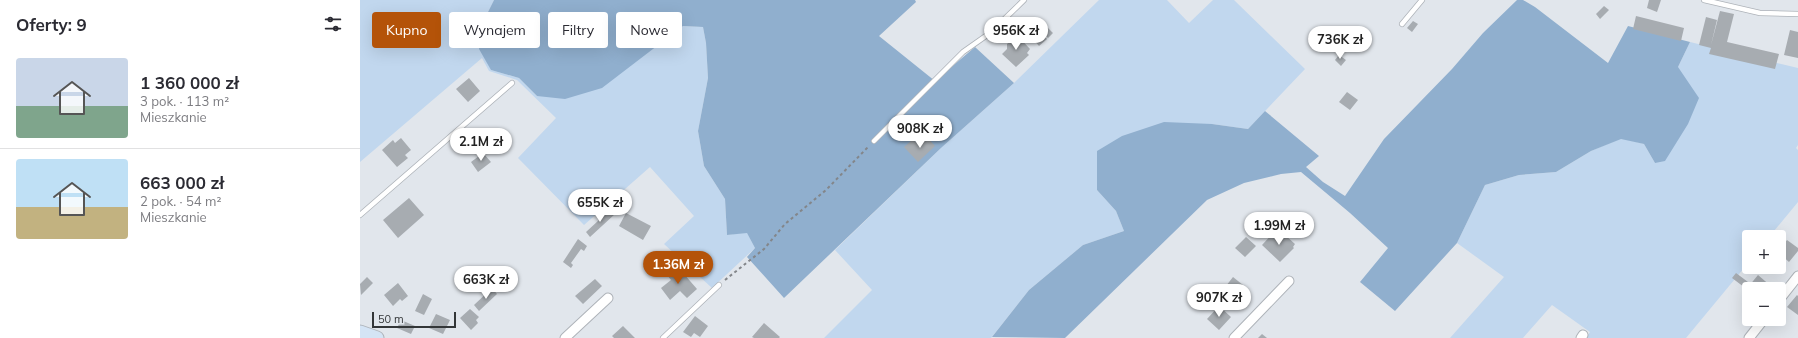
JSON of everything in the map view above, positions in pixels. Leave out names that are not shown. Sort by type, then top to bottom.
[{"type":"street","points":[[1786,291],[1798,276]]},
{"type":"street","points":[[1234,338],[1289,281]]},
{"type":"street","points":[[565,338],[608,298]]},
{"type":"street","points":[[1749,338],[1758,326]]},
{"type":"street","points":[[360,332],[377,338]]},
{"type":"lane","points":[[874,141],[963,52],[990,33],[1024,0]]},
{"type":"lane","points":[[1402,24],[1422,0]]},
{"type":"lane","points":[[1704,0],[1760,13],[1798,14]]},
{"type":"lane","points":[[360,215],[512,83]]},
{"type":"lane","points":[[663,338],[718,285]]},
{"type":"path","points":[[718,285],[764,250],[785,224],[826,190],[874,141]]},
{"type":"shaded area","points":[[360,0],[494,0],[488,12],[449,12],[449,48],[487,48],[491,70],[519,78],[537,96],[648,52],[653,48],[682,48],[682,27],[703,27],[706,43],[708,78],[698,131],[704,166],[725,199],[727,235],[747,232],[755,248],[712,288],[664,244],[694,216],[650,167],[584,225],[518,158],[556,118],[517,80],[489,71],[482,58],[360,162]]},
{"type":"shaded area","points":[[494,0],[915,0],[916,2],[879,36],[935,81],[975,47],[1014,83],[941,148],[784,298],[747,257],[755,248],[747,233],[727,235],[725,199],[704,166],[698,131],[708,78],[706,43],[703,27],[682,27],[682,12],[616,12],[616,48],[654,48],[602,88],[565,99],[537,96],[519,78],[491,70],[479,49],[540,48],[540,12],[488,12]]},
{"type":"shaded area","points":[[1099,0],[1167,0],[1189,23],[1213,0],[1234,0],[1305,69],[1248,129],[1212,124],[1097,190],[1116,211],[1124,231],[1083,245],[1029,290],[991,338],[824,338],[872,290],[835,250],[941,148],[1014,83]]},
{"type":"shaded area","points":[[1517,0],[1523,0],[1535,7],[1608,63],[1628,26],[1690,42],[1678,67],[1699,98],[1688,124],[1665,161],[1655,163],[1644,144],[1621,139],[1591,151],[1556,172],[1519,175],[1485,185],[1457,243],[1395,311],[1360,282],[1388,248],[1350,213],[1301,172],[1281,174],[1244,183],[1207,200],[1065,338],[992,337],[1029,290],[1083,245],[1124,231],[1116,211],[1097,190],[1097,151],[1122,136],[1164,122],[1212,124],[1248,129],[1265,111],[1319,156],[1306,167],[1323,182],[1345,196],[1384,139],[1452,69],[1483,33]]},
{"type":"shaded area","points":[[1690,42],[1798,68],[1798,145],[1796,148],[1798,150],[1798,202],[1775,230],[1742,230],[1742,270],[1686,338],[1586,338],[1590,332],[1552,305],[1523,338],[1450,338],[1504,277],[1457,243],[1485,185],[1519,175],[1556,172],[1591,151],[1621,138],[1644,144],[1655,163],[1678,67]]},
{"type":"building","points":[[1649,0],[1661,0],[1657,12],[1647,8]]},
{"type":"building","points":[[1604,6],[1609,10],[1600,19],[1596,14]]},
{"type":"building","points":[[1720,11],[1734,14],[1727,42],[1779,54],[1775,69],[1709,54],[1711,48],[1699,45],[1706,17],[1717,20],[1711,45]]},
{"type":"building","points":[[1636,16],[1684,28],[1681,41],[1633,29]]},
{"type":"building","points":[[1413,21],[1418,24],[1412,32],[1407,28]]},
{"type":"building","points":[[1046,26],[1053,33],[1048,38],[1041,31]]},
{"type":"building","points":[[1790,30],[1798,32],[1798,58],[1784,55]]},
{"type":"building","points":[[1040,31],[1047,39],[1039,46],[1032,38]]},
{"type":"building","points":[[1017,35],[1030,49],[1027,53],[1029,55],[1016,67],[1002,54],[1007,49],[1007,44]]},
{"type":"building","points":[[1339,55],[1346,60],[1341,66],[1335,60]]},
{"type":"building","points":[[469,78],[480,91],[468,102],[456,89]]},
{"type":"building","points":[[1347,92],[1358,100],[1350,110],[1339,102]]},
{"type":"building","points":[[927,137],[935,146],[918,162],[904,147],[913,139],[919,145]]},
{"type":"building","points":[[401,138],[411,150],[405,155],[408,158],[397,167],[382,150],[393,140],[395,143]]},
{"type":"building","points":[[483,153],[491,162],[478,172],[471,162]]},
{"type":"building","points":[[409,198],[424,215],[398,238],[383,220]]},
{"type":"building","points":[[611,209],[615,214],[590,237],[586,232]]},
{"type":"building","points":[[626,213],[651,226],[643,240],[619,226]]},
{"type":"building","points":[[1275,231],[1282,238],[1285,235],[1295,244],[1293,247],[1294,248],[1280,262],[1262,245]]},
{"type":"building","points":[[1246,237],[1256,246],[1245,257],[1235,248]]},
{"type":"building","points":[[578,239],[587,246],[584,251],[581,249],[571,263],[573,265],[571,268],[563,262]]},
{"type":"building","points":[[1787,240],[1798,248],[1798,251],[1789,262],[1786,259]]},
{"type":"building","points":[[677,266],[697,289],[687,298],[680,291],[670,300],[661,288],[671,280],[667,275]]},
{"type":"building","points":[[1736,273],[1748,282],[1742,282],[1742,286],[1732,278]]},
{"type":"building","points":[[1758,275],[1766,282],[1752,282]]},
{"type":"building","points":[[367,277],[373,283],[361,295],[360,284]]},
{"type":"building","points":[[1233,277],[1243,285],[1231,299],[1222,291]]},
{"type":"building","points":[[595,279],[602,286],[583,304],[575,296]]},
{"type":"building","points":[[398,283],[408,296],[402,301],[400,299],[393,306],[384,295]]},
{"type":"building","points":[[492,288],[497,294],[479,311],[474,305]]},
{"type":"building","points":[[423,294],[432,299],[424,315],[415,311]]},
{"type":"building","points":[[1797,295],[1798,296],[1798,315],[1787,307]]},
{"type":"building","points":[[1219,306],[1231,317],[1219,330],[1207,319]]},
{"type":"building","points":[[470,309],[479,317],[476,320],[478,323],[471,330],[460,318]]},
{"type":"building","points":[[436,314],[450,320],[443,334],[429,328]]},
{"type":"building","points":[[695,316],[708,326],[700,337],[694,333],[691,337],[683,332]]},
{"type":"building","points":[[401,320],[415,326],[411,334],[397,328]]},
{"type":"building","points":[[764,323],[780,337],[752,337]]},
{"type":"building","points":[[623,326],[635,338],[614,338],[612,336]]},
{"type":"building","points":[[1262,334],[1267,338],[1258,338]]}]
